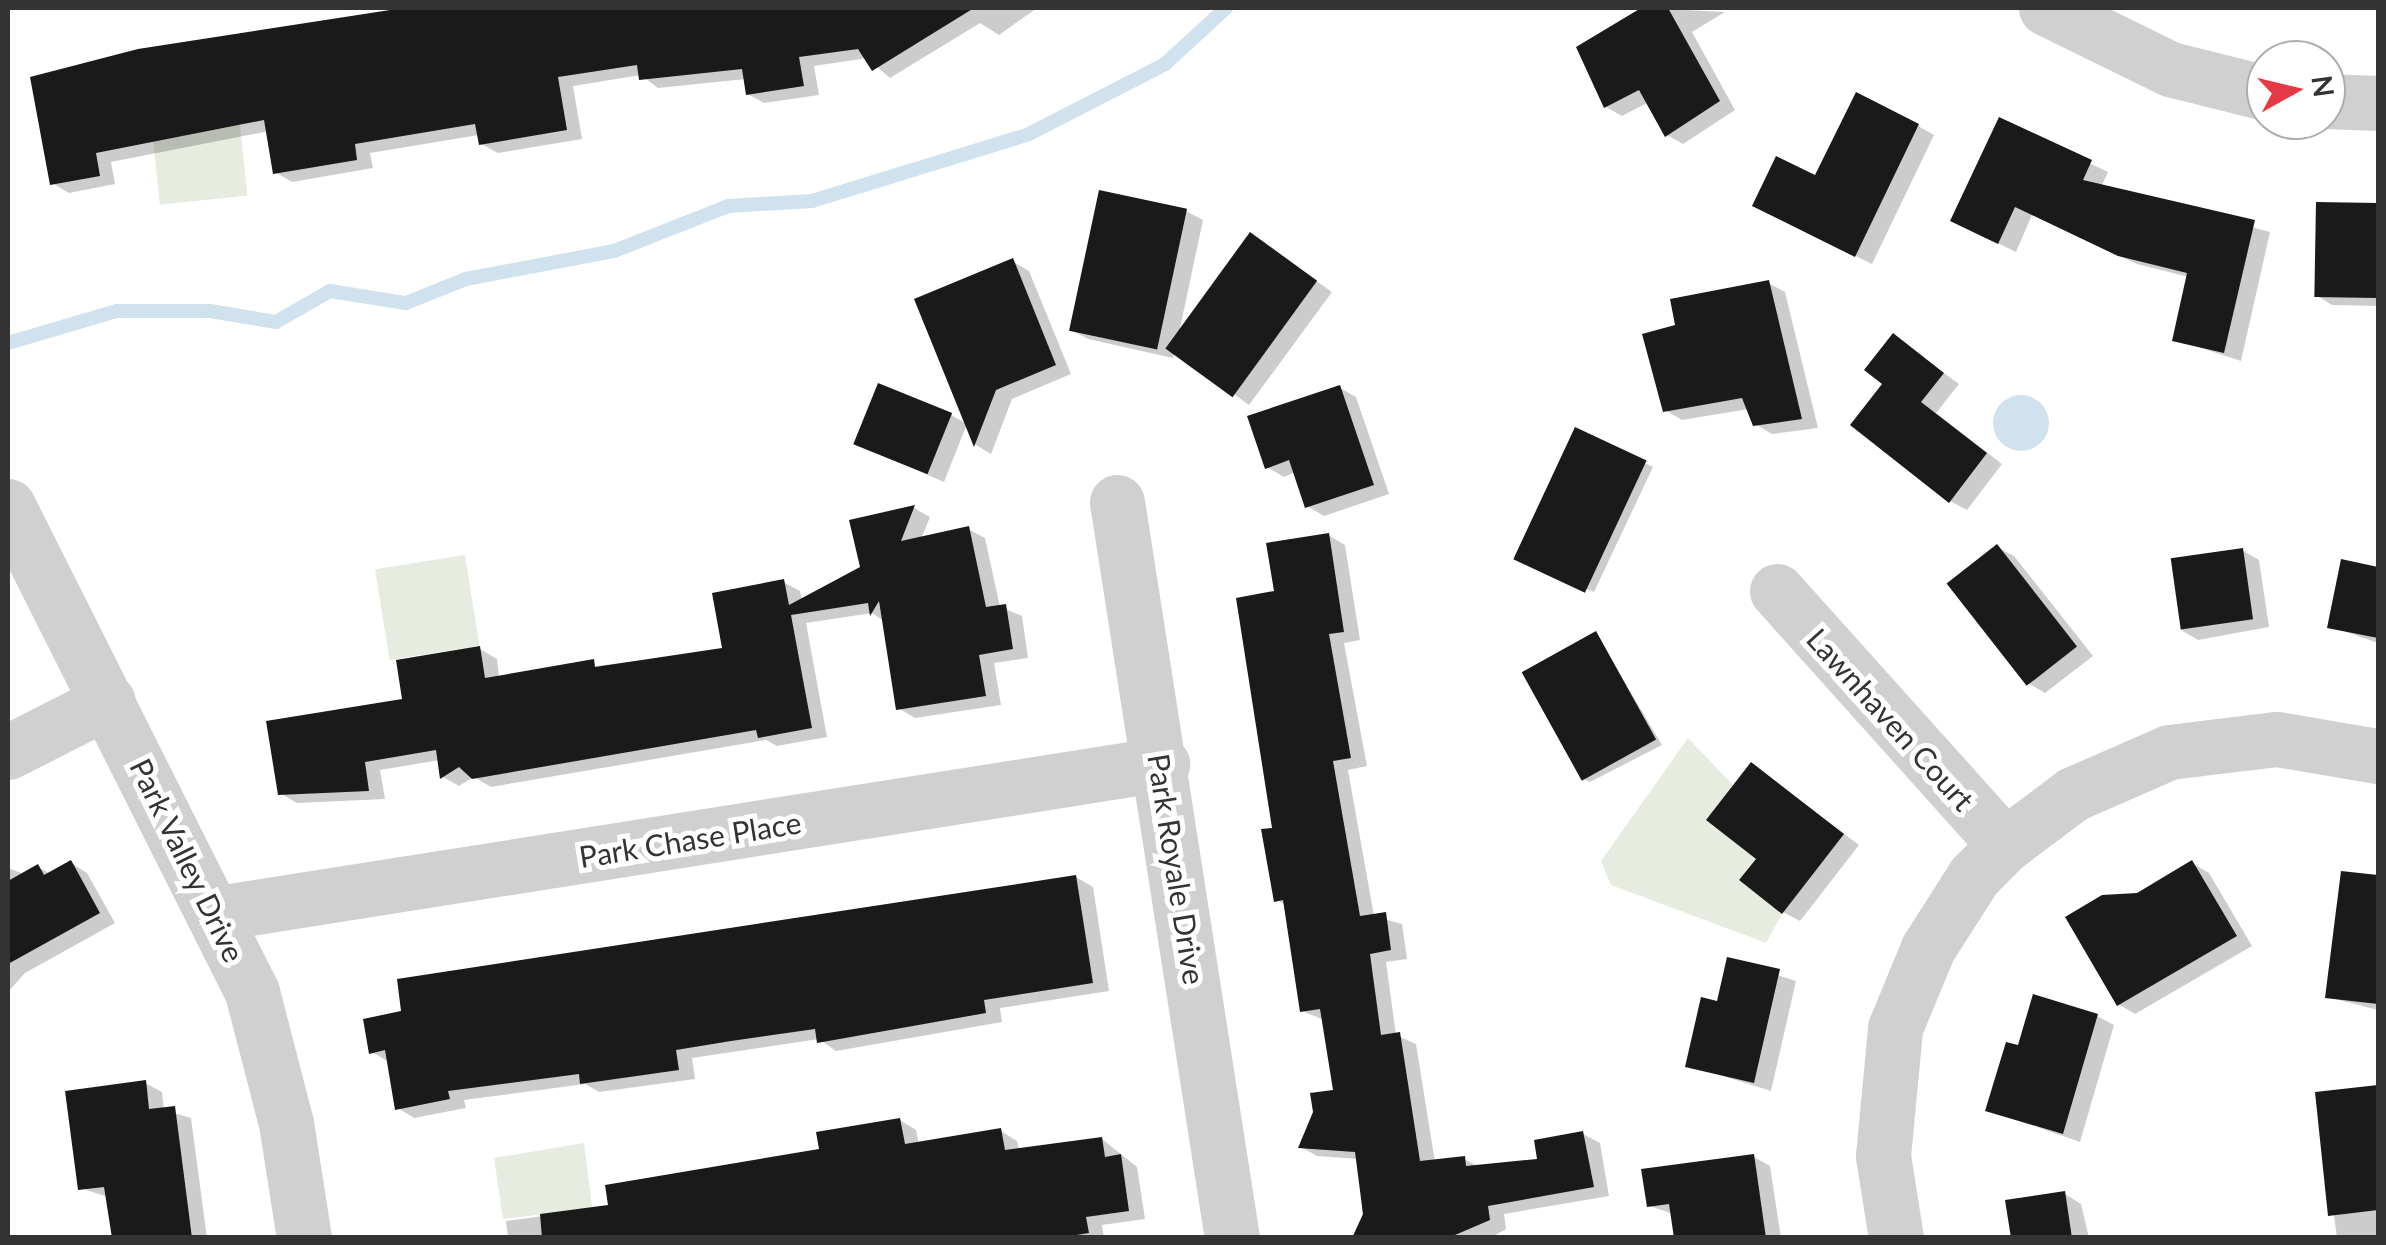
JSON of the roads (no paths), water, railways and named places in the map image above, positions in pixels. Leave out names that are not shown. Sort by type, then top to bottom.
[{"type":"street","points":[[2046,8],[2170,68],[2246,88]]},
{"type":"street","points":[[2346,102],[2378,104]]},
{"type":"street","name":"Park Royale Drive","points":[[1117,502],[1162,764],[1232,1238]]},
{"type":"street","name":"Park Valley Drive","points":[[8,506],[218,913],[270,1054],[304,1238]]},
{"type":"street","name":"Lawnhaven Court","points":[[1778,592],[2006,845]]},
{"type":"street","points":[[8,752],[108,700]]},
{"type":"street","points":[[1896,1238],[1883,1156],[1895,1028],[1928,948],[1974,876],[2006,845],[2083,788],[2169,752],[2277,739],[2378,756]]},
{"type":"street","name":"Park Chase Place","points":[[218,913],[1162,764]]},
{"type":"water","points":[[2021,395],[2041,403],[2049,423],[2041,443],[2021,451],[2001,443],[1993,423],[2001,403]]},
{"type":"waterway","points":[[8,343],[117,311],[210,311],[276,322],[330,291],[406,303],[466,279],[614,251],[728,206],[812,201],[1027,135],[1165,64],[1226,8]]}]
